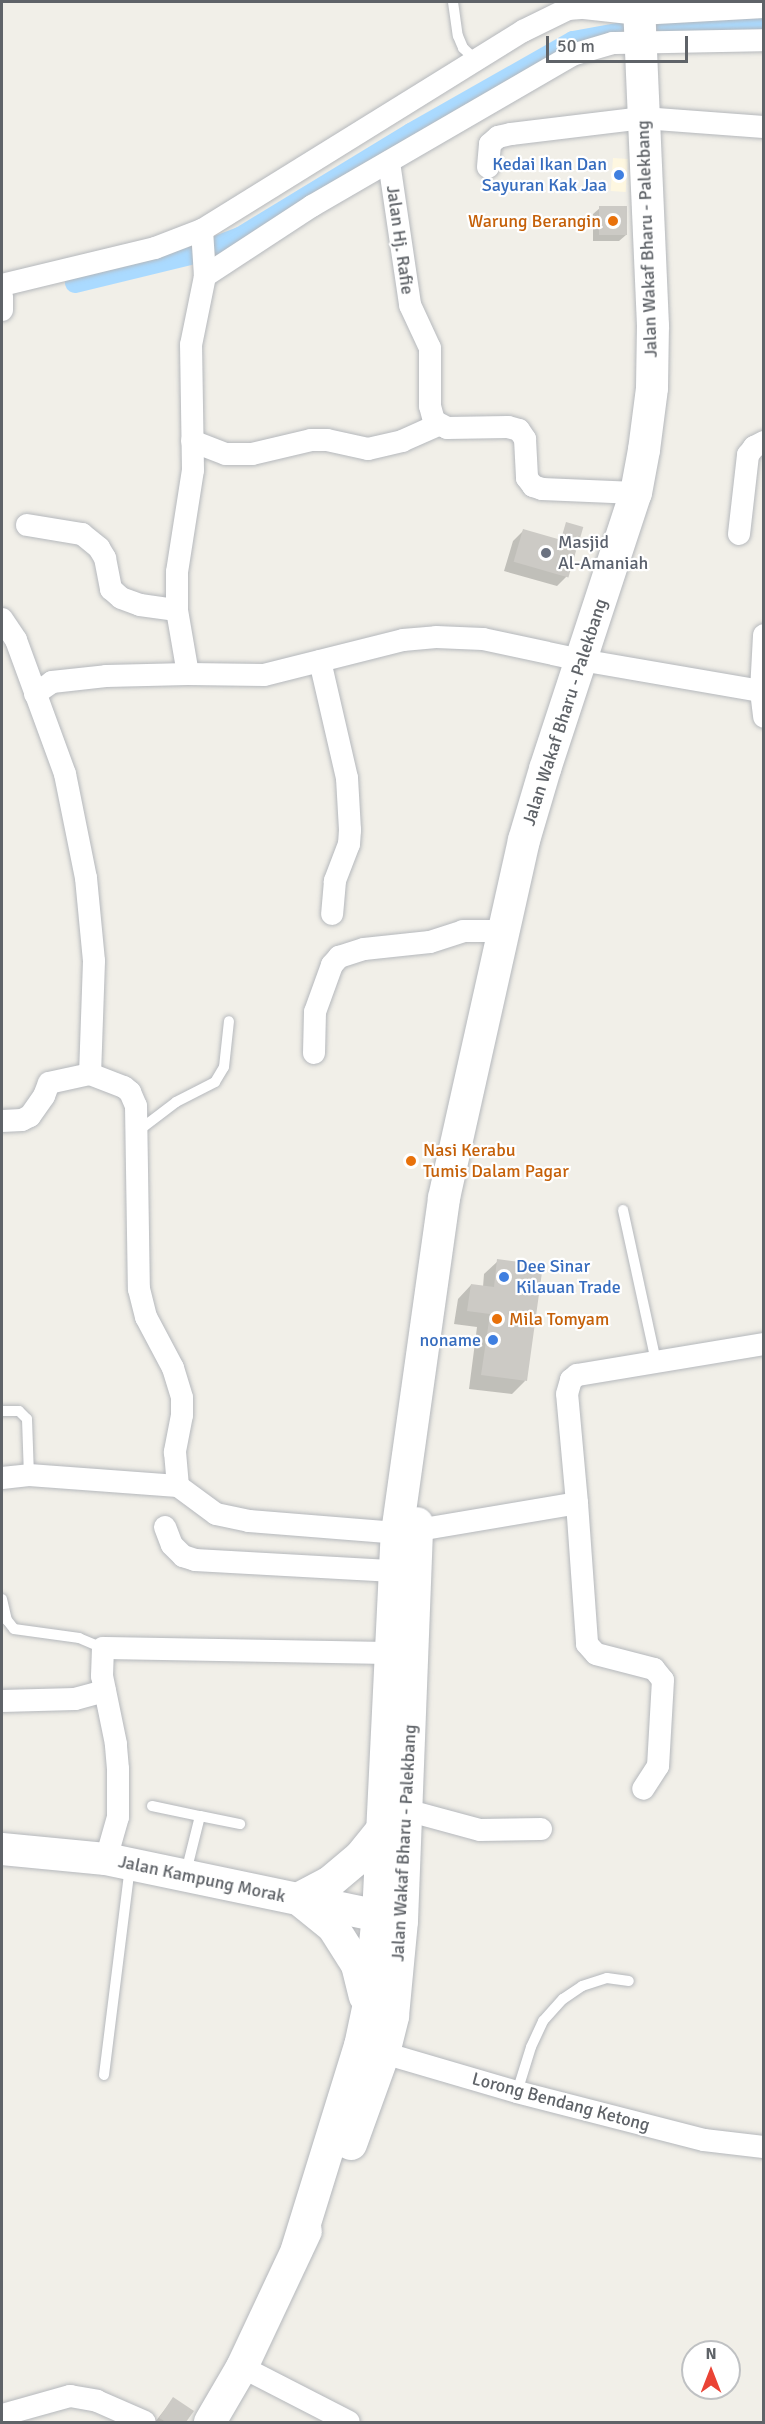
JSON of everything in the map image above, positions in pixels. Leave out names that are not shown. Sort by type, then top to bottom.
[{"type":"main road","name":"Jalan Wakaf Bharu - Palekbang","points":[[372,2049],[368,2009],[390,1918],[406,1810],[407,1531],[411,1418],[444,1198],[527,830],[636,493],[652,388],[653,336],[639,20]]},
{"type":"main road","name":"Jalan Wakaf Bharu - Palekbang","points":[[210,2422],[242,2367],[297,2249],[372,2049],[393,2016],[390,1918],[382,1830],[394,1571],[407,1531]]},
{"type":"main road","points":[[368,2009],[357,1965],[333,1927],[298,1899],[337,1876],[359,1858],[382,1830]]},
{"type":"main road","name":"Jalan Kampung Morak","points":[[2,1849],[118,1862],[390,1918]]},
{"type":"street","points":[[2,285],[203,235],[476,60],[567,5],[639,20],[764,40]]},
{"type":"street","points":[[205,276],[312,206],[572,55],[613,43],[639,20],[764,7]]},
{"type":"street","points":[[488,167],[490,144],[498,137],[643,118],[764,127]]},
{"type":"street","name":"Jalan Hj. Rafie","points":[[389,162],[410,305],[430,348],[431,417],[438,425]]},
{"type":"street","points":[[188,674],[177,610],[177,572],[193,470],[191,345],[205,276],[203,235]]},
{"type":"street","points":[[2,297],[2,310]]},
{"type":"street","points":[[192,441],[226,454],[252,454],[311,440],[327,440],[368,449],[402,441],[438,425],[447,428],[508,427],[519,430],[525,439],[527,478],[533,486],[542,489],[636,493]]},
{"type":"street","points":[[739,534],[748,455],[754,447],[764,442]]},
{"type":"street","points":[[27,525],[82,534],[99,548],[105,558],[111,589],[121,598],[140,605],[177,610]]},
{"type":"street","points":[[2,619],[16,640],[65,774],[86,878],[94,961],[90,1074]]},
{"type":"street","points":[[764,634],[761,691],[764,717]]},
{"type":"street","points":[[35,694],[52,682],[106,676],[264,675],[403,639],[435,637],[483,639],[581,660],[761,691]]},
{"type":"street","points":[[320,661],[347,778],[350,830],[349,844],[335,881],[332,914]]},
{"type":"street","points":[[314,1053],[315,1012],[332,965],[339,957],[364,949],[430,942],[463,931],[504,931]]},
{"type":"street","points":[[2,1121],[13,1121],[30,1116],[52,1082],[90,1074],[124,1087],[130,1092],[136,1106],[139,1288],[146,1317],[173,1368],[182,1398],[182,1414],[175,1452],[178,1486]]},
{"type":"street","points":[[643,1789],[658,1766],[663,1680],[654,1669],[597,1654],[587,1644],[567,1394],[571,1380],[584,1372],[764,1344]]},
{"type":"street","points":[[2,1478],[29,1475],[178,1486],[216,1514],[249,1521],[407,1531],[577,1503]]},
{"type":"street","points":[[165,1527],[172,1545],[183,1556],[195,1560],[394,1571]]},
{"type":"street","points":[[118,1862],[119,1812],[116,1744],[102,1676],[103,1648],[391,1653]]},
{"type":"street","points":[[2,1701],[75,1699],[105,1691]]},
{"type":"street","points":[[406,1810],[480,1830],[542,1829]]},
{"type":"street","name":"Lorong Bendang Ketong","points":[[372,2049],[517,2092],[704,2140],[764,2147]]},
{"type":"street","points":[[242,2367],[349,2422]]},
{"type":"street","points":[[2,2415],[70,2396],[97,2401],[145,2422]]},
{"type":"lane","points":[[453,2],[458,36],[463,48],[476,60]]},
{"type":"lane","points":[[135,1133],[176,1102],[215,1082],[224,1067],[229,1021]]},
{"type":"lane","points":[[623,1210],[656,1361]]},
{"type":"lane","points":[[2,1411],[19,1411],[27,1419],[29,1475]]},
{"type":"lane","points":[[2,1599],[9,1626],[14,1629],[79,1638],[103,1648]]},
{"type":"lane","points":[[152,1806],[240,1824]]},
{"type":"lane","points":[[185,1875],[200,1816]]},
{"type":"lane","points":[[104,2075],[118,1862]]},
{"type":"lane","points":[[517,2092],[531,2048],[543,2021],[563,1999],[582,1986],[607,1978],[629,1981]]},
{"type":"shaded area","name":"Kedai Ikan Dan Sayuran Kak Jaa","points":[[613,158],[628,159],[626,192],[611,191]]},
{"type":"building","name":"Warung Berangin","points":[[599,206],[627,206],[627,235],[599,235]]},
{"type":"building","points":[[566,522],[583,527],[579,543],[561,538]]},
{"type":"building","name":"Masjid Al-Amaniah","points":[[523,529],[578,545],[568,577],[514,562]]},
{"type":"building","points":[[497,1259],[543,1265],[527,1381],[481,1375],[490,1314],[467,1311],[471,1284],[494,1287]]},
{"type":"building","points":[[173,2397],[194,2411],[186,2422],[166,2422],[159,2418]]},
{"type":"waterway","points":[[656,28],[764,22]]},
{"type":"waterway","points":[[75,283],[198,253],[240,237],[411,133],[573,41],[622,32]]},
{"type":"place","name":"Kedai Ikan Dan Sayuran Kak Jaa","points":[[619,175]]},
{"type":"place","name":"Warung Berangin","points":[[613,221]]},
{"type":"place","name":"Masjid Al-Amaniah","points":[[546,553]]},
{"type":"place","name":"Nasi Kerabu Tumis Dalam Pagar","points":[[411,1161]]},
{"type":"place","name":"Dee Sinar Kilauan Trade","points":[[504,1277]]},
{"type":"place","name":"Mila Tomyam","points":[[497,1319]]},
{"type":"place","name":"noname","points":[[493,1340]]}]
